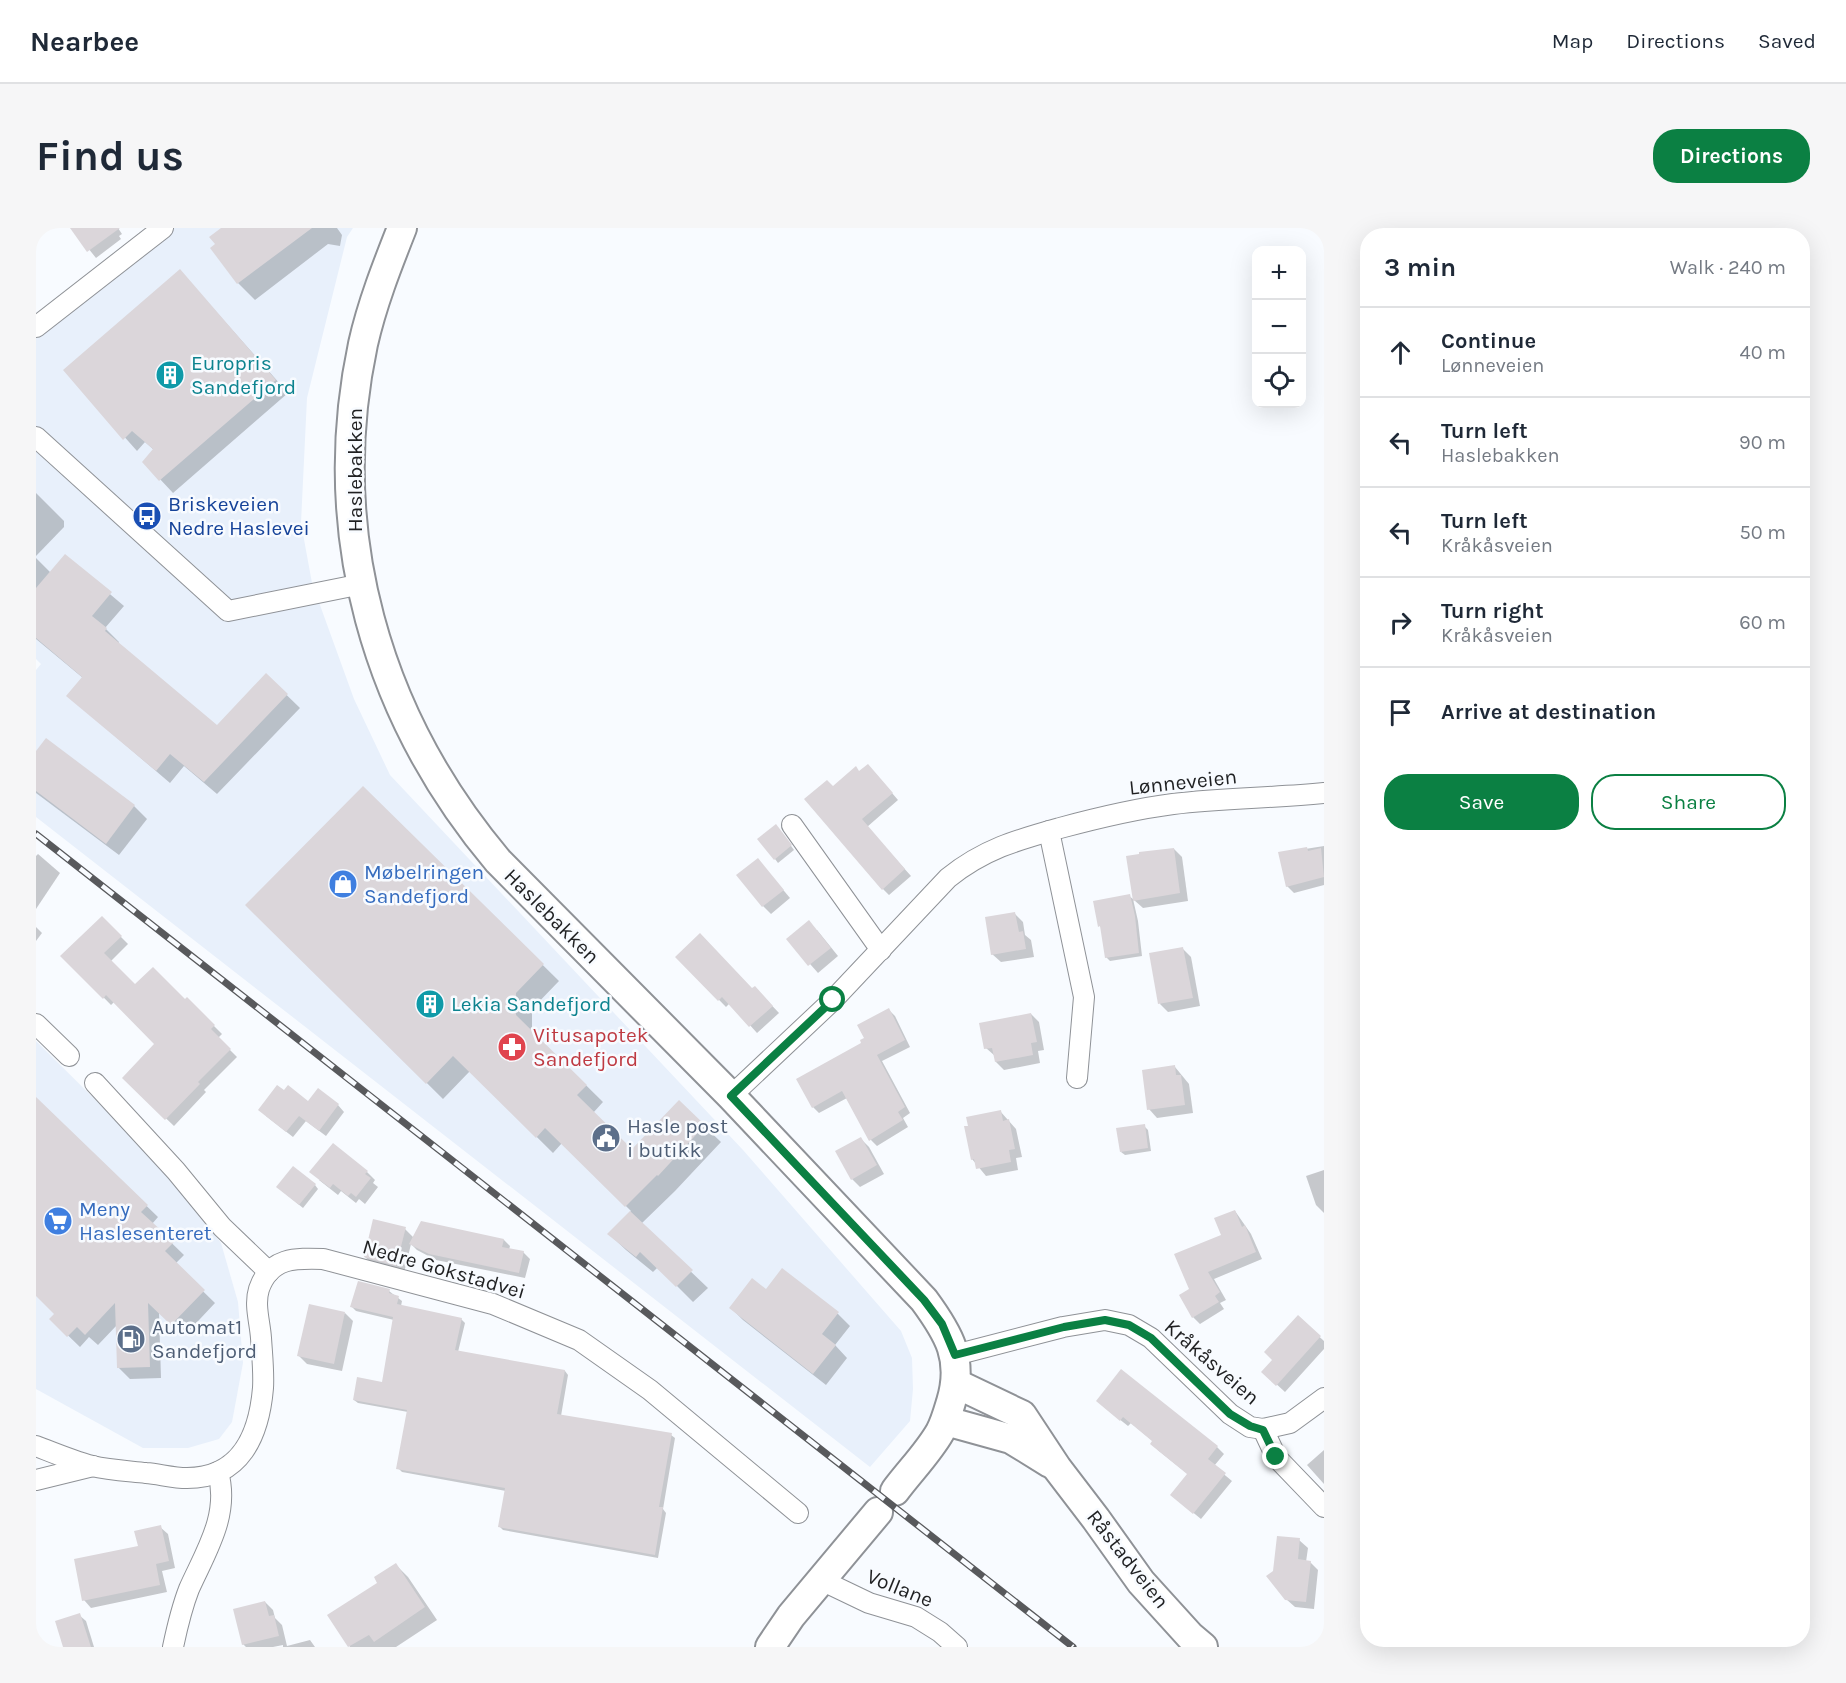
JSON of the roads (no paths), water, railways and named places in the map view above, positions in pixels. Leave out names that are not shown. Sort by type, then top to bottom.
[{"type":"main road","name":"Haslebakken","points":[[402,228],[380,281],[363,343],[354,395],[351,481],[354,532],[373,634],[408,725],[432,770],[470,828],[498,861],[731,1096],[924,1300],[942,1324],[955,1355],[957,1384],[940,1433],[850,1547],[791,1616],[770,1647]]},
{"type":"main road","name":"Råstadveien","points":[[957,1384],[1022,1415],[1057,1468],[1141,1582],[1190,1636],[1203,1647]]},
{"type":"main road","name":"Råstadveien","points":[[946,1421],[1011,1439],[1057,1468]]},
{"type":"street","points":[[36,327],[163,228]]},
{"type":"street","points":[[36,436],[228,611],[362,584]]},
{"type":"street","name":"Lønneveien","points":[[731,1096],[833,1000],[948,878],[963,866],[994,848],[1109,815],[1174,804],[1324,793]]},
{"type":"street","points":[[792,825],[881,950]]},
{"type":"street","points":[[1049,831],[1084,997],[1077,1078]]},
{"type":"street","points":[[36,1024],[69,1056]]},
{"type":"street","points":[[36,1446],[93,1466],[186,1478],[218,1472],[233,1462],[244,1452],[258,1421],[263,1387],[261,1338],[256,1303],[260,1287],[269,1272],[222,1227],[176,1171],[95,1083]]},
{"type":"street","name":"Nedre Gokstadvei","points":[[269,1272],[282,1262],[297,1258],[323,1260],[493,1304],[579,1340],[650,1390],[798,1513]]},
{"type":"street","name":"Kråkåsveien","points":[[955,1355],[1064,1327],[1105,1320],[1129,1325],[1151,1338],[1230,1414],[1250,1426],[1263,1430],[1290,1424],[1324,1398]]},
{"type":"street","name":"Kråkåsveien","points":[[1263,1430],[1276,1457],[1324,1507]]},
{"type":"street","points":[[36,1480],[93,1466]]},
{"type":"street","points":[[173,1647],[188,1591],[218,1524],[222,1486],[218,1472]]},
{"type":"street","name":"Vollane","points":[[821,1580],[869,1603],[916,1617],[940,1632],[957,1647]]},
{"type":"railway","points":[[36,834],[1073,1647]]},
{"type":"place","name":"Europris Sandefjord","points":[[170,375]]},
{"type":"place","name":"Briskeveien Nedre Haslevei","points":[[147,516]]},
{"type":"place","name":"Møbelringen Sandefjord","points":[[343,884]]},
{"type":"place","name":"Lekia Sandefjord","points":[[430,1004]]},
{"type":"place","name":"Vitusapotek Sandefjord","points":[[512,1047]]},
{"type":"place","name":"Hasle post i butikk","points":[[606,1138]]},
{"type":"place","name":"Meny Haslesenteret","points":[[58,1221]]},
{"type":"place","name":"Automat1 Sandefjord","points":[[131,1339]]}]
